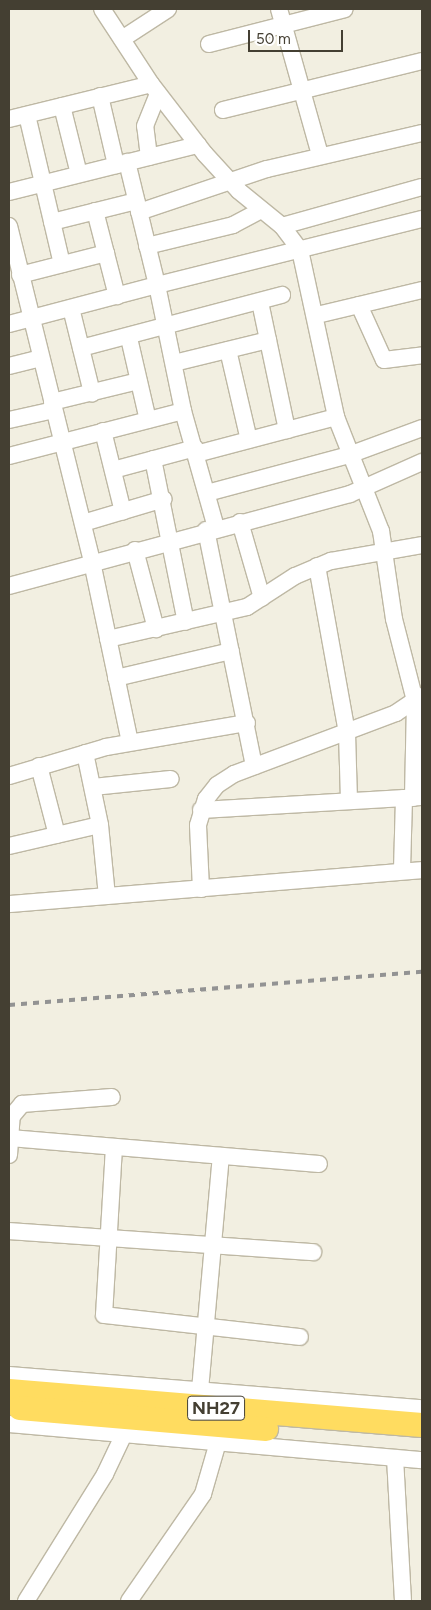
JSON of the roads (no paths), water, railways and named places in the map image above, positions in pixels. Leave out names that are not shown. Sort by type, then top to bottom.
[{"type":"highway","name":"NH27","points":[[9,1391],[422,1425]]},
{"type":"highway","name":"NH27","points":[[9,1407],[422,1441]]},
{"type":"street","points":[[102,9],[154,88],[198,145],[229,180],[261,210],[282,226],[300,250],[317,315],[336,417],[349,454],[376,512],[394,619],[419,698],[413,798],[402,870]]},
{"type":"street","points":[[122,40],[168,9]]},
{"type":"street","points":[[209,44],[282,16],[345,9]]},
{"type":"street","points":[[282,16],[320,155]]},
{"type":"street","points":[[222,110],[422,62]]},
{"type":"street","points":[[9,119],[100,96],[154,88]]},
{"type":"street","points":[[149,157],[146,119],[154,88]]},
{"type":"street","points":[[100,96],[138,207],[167,328],[184,411],[207,493],[223,614],[247,723],[254,766]]},
{"type":"street","points":[[62,106],[79,174]]},
{"type":"street","points":[[27,114],[62,264]]},
{"type":"street","points":[[52,222],[95,211],[138,207],[320,155],[422,133]]},
{"type":"street","points":[[9,192],[198,145]]},
{"type":"street","points":[[282,226],[422,187]]},
{"type":"street","points":[[147,246],[233,225],[261,210]]},
{"type":"street","points":[[95,211],[117,296]]},
{"type":"street","points":[[9,324],[157,284],[422,219]]},
{"type":"street","points":[[9,226],[30,319],[83,523],[130,742]]},
{"type":"street","points":[[20,275],[106,253]]},
{"type":"street","points":[[317,315],[422,290]]},
{"type":"street","points":[[81,348],[167,328],[282,295]]},
{"type":"street","points":[[260,302],[288,430]]},
{"type":"street","points":[[360,305],[384,360],[422,355]]},
{"type":"street","points":[[72,308],[92,393]]},
{"type":"street","points":[[129,338],[148,420]]},
{"type":"street","points":[[174,363],[268,340]]},
{"type":"street","points":[[228,350],[249,440]]},
{"type":"street","points":[[9,366],[40,358]]},
{"type":"street","points":[[9,420],[92,393],[139,381]]},
{"type":"street","points":[[9,456],[184,411]]},
{"type":"street","points":[[113,470],[153,459],[249,440],[336,417]]},
{"type":"street","points":[[207,493],[349,454],[422,428]]},
{"type":"street","points":[[103,431],[123,512]]},
{"type":"street","points":[[153,459],[164,499],[186,622]]},
{"type":"street","points":[[9,586],[366,488],[422,462]]},
{"type":"street","points":[[83,523],[164,499]]},
{"type":"street","points":[[240,522],[262,598]]},
{"type":"street","points":[[108,639],[223,614],[262,598],[317,566],[422,545]]},
{"type":"street","points":[[135,550],[156,629]]},
{"type":"street","points":[[317,566],[347,733],[349,801]]},
{"type":"street","points":[[116,678],[232,651]]},
{"type":"street","points":[[201,889],[201,810],[217,785],[254,766],[347,733],[419,698]]},
{"type":"street","points":[[9,776],[85,753],[130,742],[247,723]]},
{"type":"street","points":[[85,753],[100,825],[107,896]]},
{"type":"street","points":[[39,766],[57,835]]},
{"type":"street","points":[[93,787],[171,779]]},
{"type":"street","points":[[201,810],[413,798]]},
{"type":"street","points":[[9,846],[100,825]]},
{"type":"street","points":[[9,904],[201,889],[402,870],[422,870]]},
{"type":"street","points":[[9,1155],[12,1116],[22,1104],[112,1097]]},
{"type":"street","points":[[10,1138],[319,1164]]},
{"type":"street","points":[[114,1147],[107,1238],[104,1315],[206,1328],[300,1337]]},
{"type":"street","points":[[200,1390],[221,1156]]},
{"type":"street","points":[[9,1231],[312,1252]]},
{"type":"street","points":[[9,1375],[422,1408]]},
{"type":"street","points":[[9,1424],[422,1460]]},
{"type":"street","points":[[26,1601],[105,1474],[124,1434]]},
{"type":"street","points":[[129,1601],[203,1494],[218,1442]]},
{"type":"street","points":[[395,1458],[403,1601]]},
{"type":"railway","points":[[9,1005],[422,972]]}]
